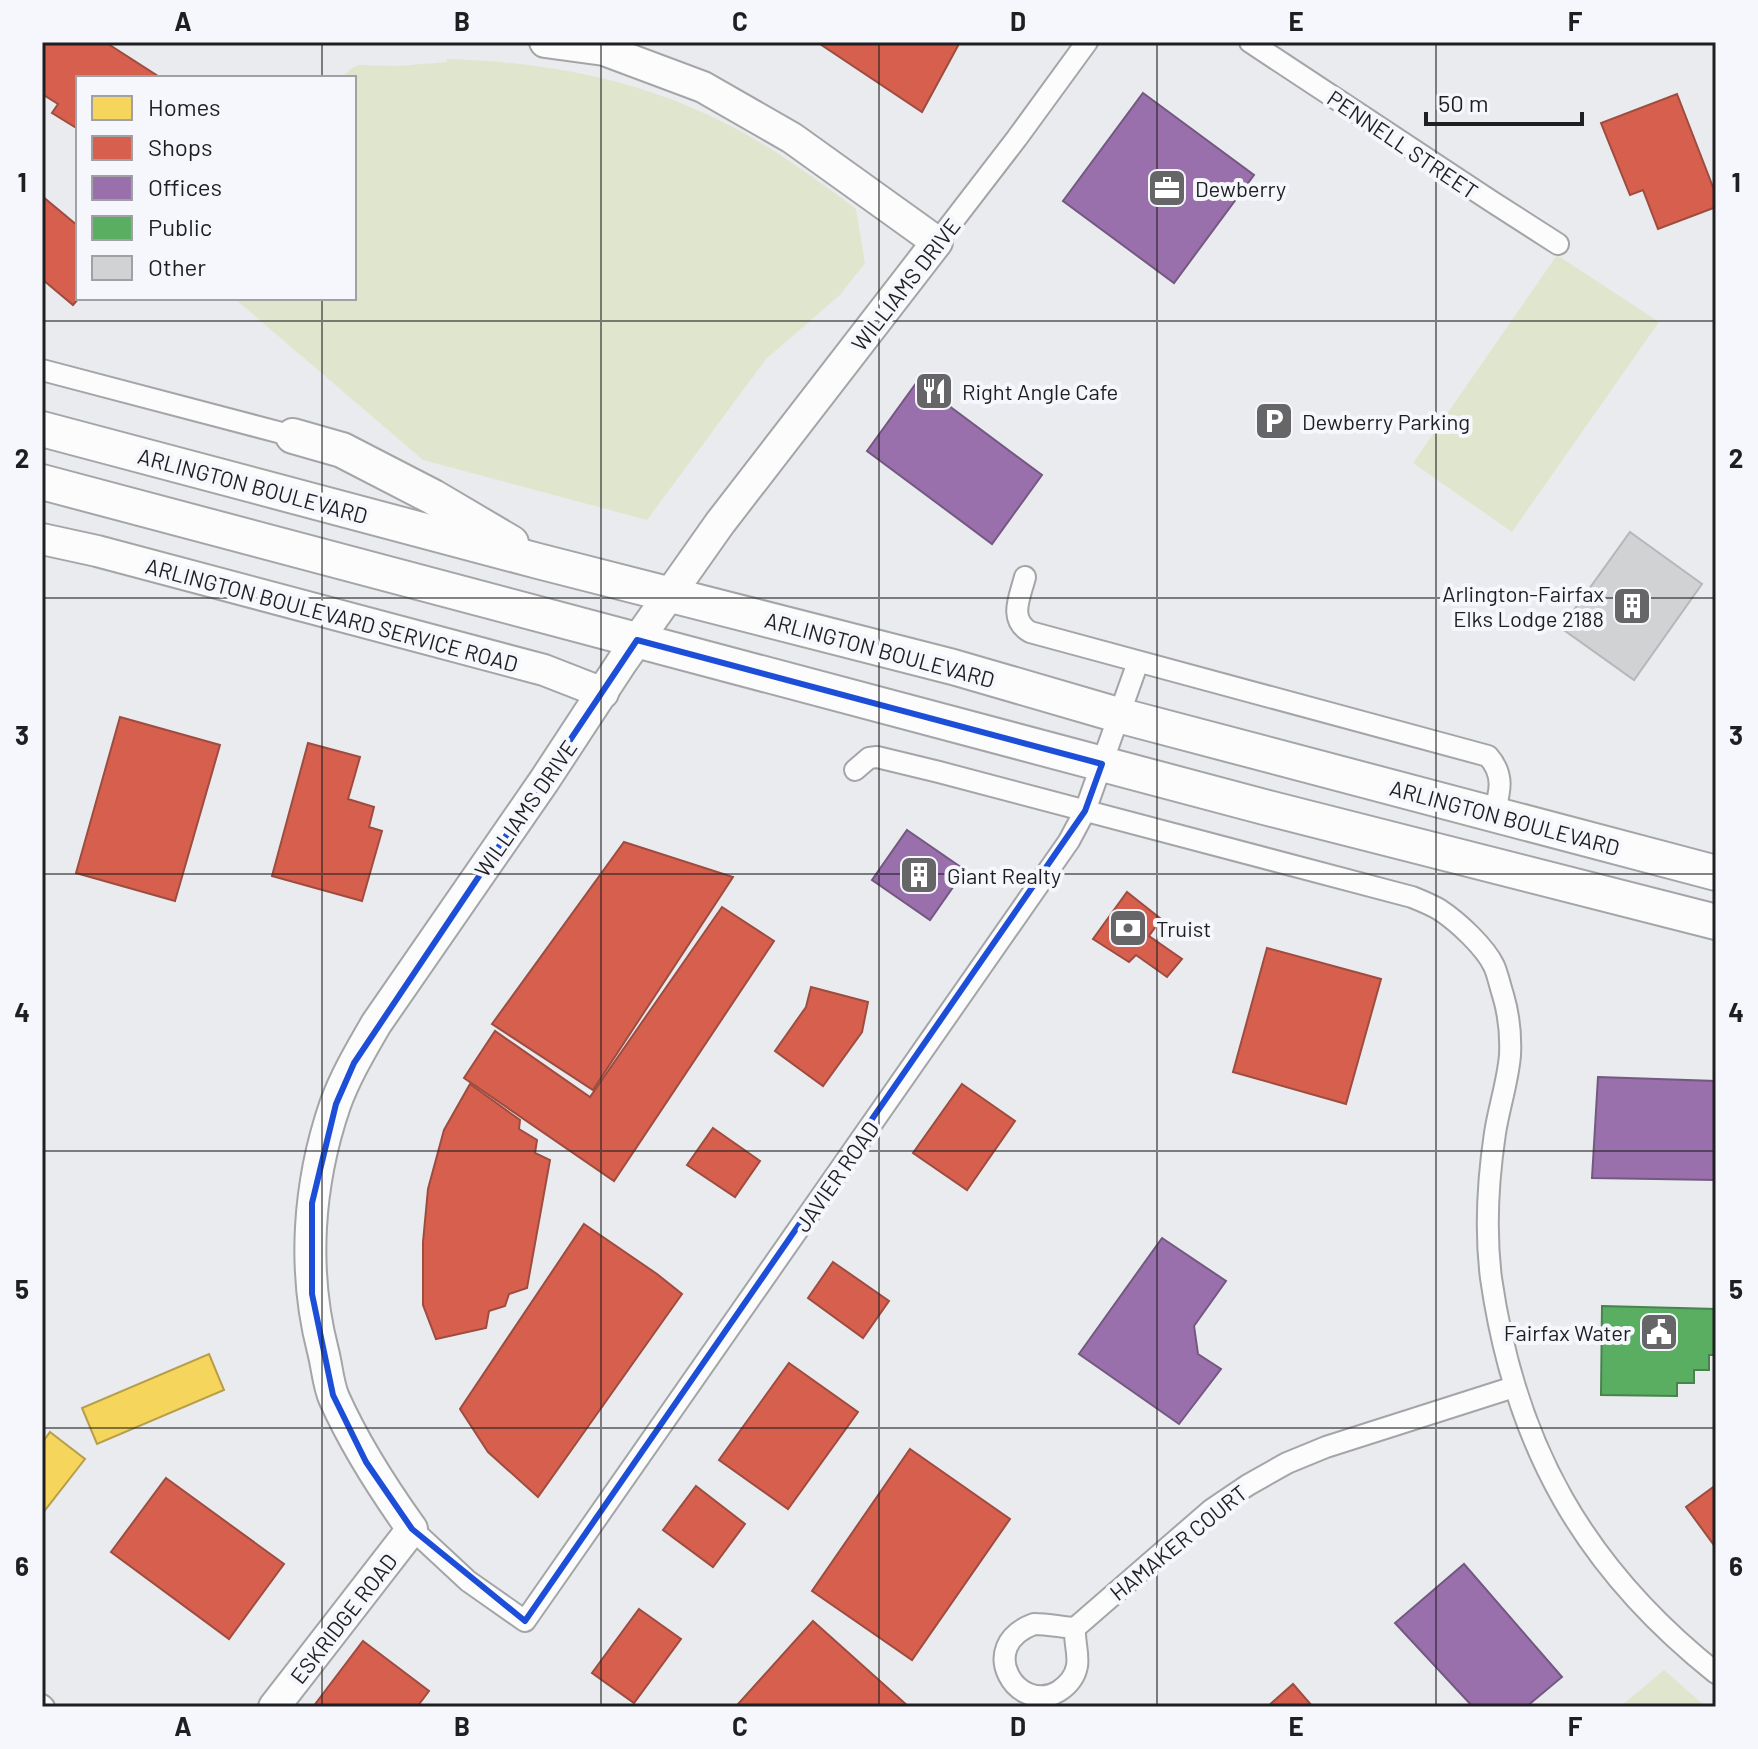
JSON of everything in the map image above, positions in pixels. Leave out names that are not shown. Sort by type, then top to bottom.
[{"type":"main road","name":"ARLINGTON BOULEVARD","points":[[42,427],[538,561],[953,667],[1118,715],[1716,873]]},
{"type":"main road","points":[[293,436],[329,445],[355,456],[455,509],[538,561]]},
{"type":"main road","points":[[42,482],[1102,764],[1716,922]]},
{"type":"main road","points":[[42,489],[141,509]]},
{"type":"street","points":[[545,42],[604,50],[703,87],[792,138],[937,242]]},
{"type":"street","name":"WILLIAMS DRIVE","points":[[525,1621],[468,1581],[412,1529],[366,1462],[333,1395],[317,1328],[309,1260],[312,1203],[336,1104],[376,1024],[637,640],[720,523],[1087,42]]},
{"type":"street","name":"PENNELL STREET","points":[[1250,42],[1558,244]]},
{"type":"street","points":[[42,370],[293,436]]},
{"type":"street","name":"ARLINGTON BOULEVARD SERVICE ROAD","points":[[50,540],[544,670],[603,693]]},
{"type":"street","points":[[1025,577],[1017,621],[1021,627],[1041,636],[1488,756],[1496,764],[1500,778],[1494,814]]},
{"type":"street","name":"JAVIER ROAD","points":[[525,1621],[1075,831],[1138,662]]},
{"type":"street","points":[[855,770],[869,758],[877,757],[1412,897],[1438,908],[1459,924],[1494,965],[1510,1030],[1510,1058],[1492,1154],[1488,1194],[1491,1276],[1514,1387],[1545,1467],[1579,1526],[1644,1608],[1667,1632],[1716,1673]]},
{"type":"street","name":"HAMAKER COURT","points":[[1075,1628],[1211,1510],[1287,1463],[1326,1447],[1514,1387]]},
{"type":"street","name":"ESKRIDGE ROAD","points":[[274,1707],[412,1529]]},
{"type":"highlighted area","points":[[637,640],[1102,764],[1085,811],[525,1621],[412,1529],[366,1462],[333,1395],[312,1294],[312,1203],[336,1104],[354,1063]]},
{"type":"green space","points":[[447,59],[530,65],[570,71],[649,91],[687,105],[761,143],[856,209],[865,263],[840,295],[766,359],[647,520],[423,460],[236,300],[356,300],[356,76],[343,76],[359,65],[447,62]]},
{"type":"green space","points":[[1557,255],[1659,322],[1512,532],[1413,463]]},
{"type":"green space","points":[[1664,1670],[1706,1707],[1620,1707]]},
{"type":"building: Homes","points":[[209,1354],[224,1390],[97,1444],[82,1408]]},
{"type":"building: Homes","points":[[50,1432],[85,1459],[42,1514],[42,1443]]},
{"type":"building: Shops","points":[[42,42],[105,42],[158,76],[76,76],[76,128],[52,113],[58,104],[42,94]]},
{"type":"building: Shops","points":[[817,42],[960,42],[922,112]]},
{"type":"building: Shops","points":[[1677,94],[1716,195],[1716,207],[1658,229],[1643,190],[1630,195],[1601,123]]},
{"type":"building: Shops","points":[[42,196],[76,224],[77,300],[73,305],[42,279]]},
{"type":"building: Shops","points":[[120,717],[220,745],[175,901],[76,873]]},
{"type":"building: Shops","points":[[308,743],[360,757],[348,799],[374,807],[369,827],[382,831],[362,901],[272,876]]},
{"type":"building: Shops","points":[[624,842],[733,877],[593,1090],[492,1024]]},
{"type":"building: Shops","name":"Truist","points":[[1127,892],[1161,919],[1149,936],[1182,959],[1167,977],[1136,955],[1129,962],[1093,939]]},
{"type":"building: Shops","points":[[722,907],[774,941],[614,1181],[464,1078],[495,1031],[590,1097]]},
{"type":"building: Shops","points":[[1267,948],[1381,979],[1346,1104],[1233,1072]]},
{"type":"building: Shops","points":[[811,987],[868,1002],[862,1032],[823,1086],[775,1051],[806,1007]]},
{"type":"building: Shops","points":[[470,1084],[520,1120],[519,1129],[537,1140],[535,1153],[550,1160],[527,1288],[509,1294],[505,1306],[489,1311],[486,1328],[436,1339],[423,1305],[423,1242],[428,1189],[444,1130]]},
{"type":"building: Shops","points":[[962,1084],[1015,1121],[967,1190],[913,1153]]},
{"type":"building: Shops","points":[[713,1128],[760,1161],[735,1197],[687,1165]]},
{"type":"building: Shops","points":[[584,1224],[682,1294],[538,1497],[488,1452],[460,1409]]},
{"type":"building: Shops","points":[[833,1262],[889,1301],[863,1338],[808,1298]]},
{"type":"building: Shops","points":[[789,1363],[858,1412],[788,1509],[719,1460]]},
{"type":"building: Shops","points":[[910,1449],[1010,1519],[912,1660],[812,1591]]},
{"type":"building: Shops","points":[[166,1478],[284,1564],[229,1639],[111,1552]]},
{"type":"building: Shops","points":[[1716,1485],[1716,1548],[1686,1507]]},
{"type":"building: Shops","points":[[696,1486],[745,1524],[713,1567],[663,1530]]},
{"type":"building: Shops","points":[[639,1609],[681,1639],[634,1703],[592,1673]]},
{"type":"building: Shops","points":[[813,1621],[909,1707],[742,1707],[738,1704]]},
{"type":"building: Shops","points":[[363,1641],[429,1691],[417,1707],[313,1707]]},
{"type":"building: Shops","points":[[1293,1684],[1313,1707],[1267,1707]]},
{"type":"building: Offices","points":[[1143,93],[1254,175],[1174,283],[1063,201]]},
{"type":"building: Offices","points":[[917,382],[1042,475],[992,544],[867,451]]},
{"type":"building: Offices","name":"Giant Realty","points":[[907,830],[965,870],[930,920],[872,880]]},
{"type":"building: Offices","points":[[1598,1077],[1716,1081],[1716,1180],[1592,1178]]},
{"type":"building: Offices","points":[[1162,1238],[1226,1281],[1194,1326],[1198,1354],[1221,1369],[1179,1424],[1079,1354]]},
{"type":"building: Offices","points":[[1464,1564],[1562,1677],[1526,1707],[1473,1707],[1395,1623]]},
{"type":"building: Public","name":"Fairfax Water","points":[[1602,1306],[1716,1309],[1716,1355],[1709,1355],[1709,1370],[1694,1370],[1694,1383],[1677,1383],[1677,1396],[1601,1395]]},
{"type":"building: Other","name":"Arlington-Fairfax Elks Lodge 2188","points":[[1630,532],[1702,584],[1634,680],[1561,628]]},
{"type":"place","name":"Dewberry","points":[[1167,188]]},
{"type":"place","name":"Right Angle Cafe","points":[[934,391]]},
{"type":"place","name":"Dewberry Parking","points":[[1274,421]]},
{"type":"place","name":"Arlington-Fairfax Elks Lodge 2188","points":[[1632,606]]},
{"type":"place","name":"Giant Realty","points":[[919,875]]},
{"type":"place","name":"Truist","points":[[1128,928]]},
{"type":"place","name":"Fairfax Water","points":[[1659,1332]]}]
